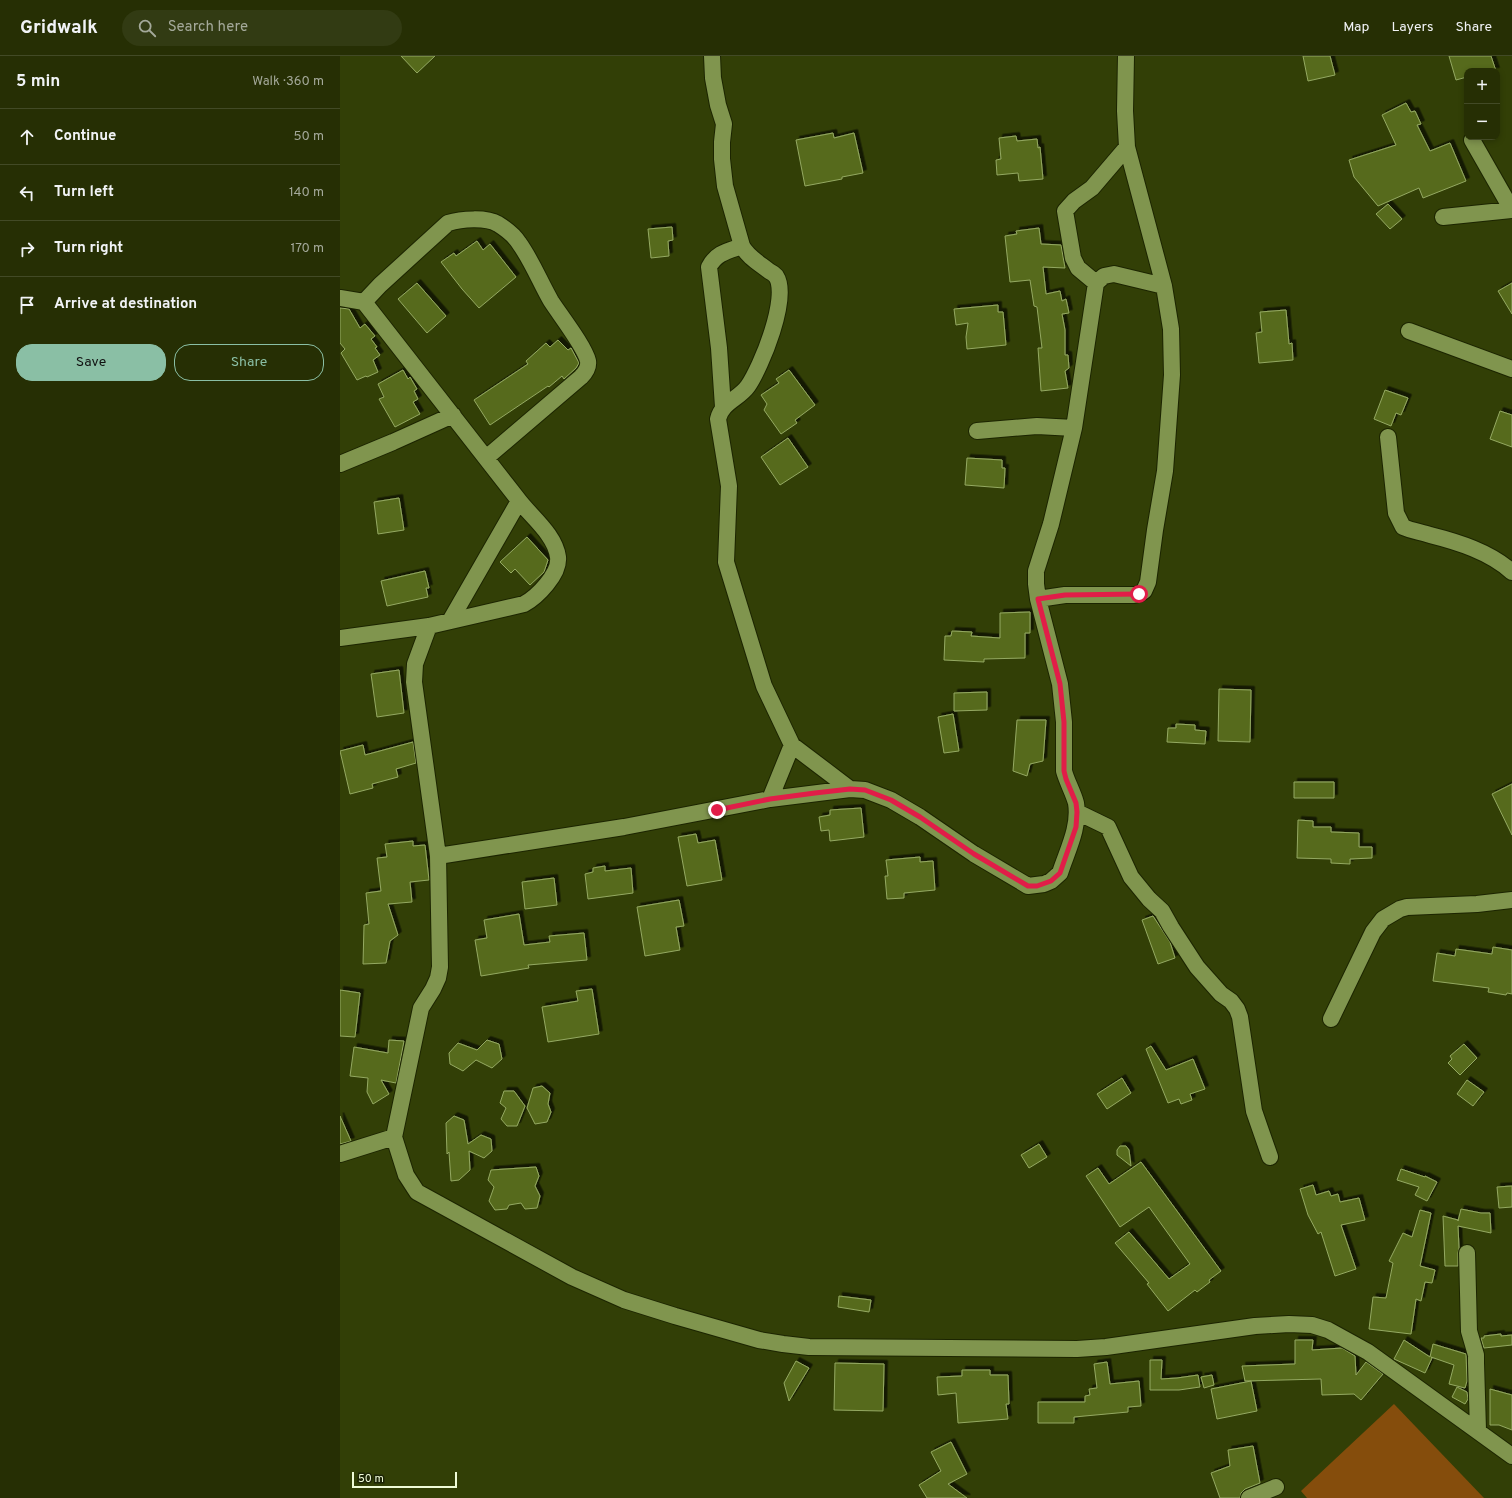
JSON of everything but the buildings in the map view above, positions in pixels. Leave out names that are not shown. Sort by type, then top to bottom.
[{"type":"street","points":[[712,56],[713,78],[718,106],[724,124],[722,159],[725,186],[742,246],[746,253],[776,276],[780,294],[779,305],[766,351],[754,377],[747,387],[723,407],[718,419],[729,486],[726,562],[764,686],[792,745],[850,789]]},
{"type":"street","points":[[1038,599],[1065,595],[1134,595],[1139,594],[1146,588],[1165,471],[1172,375],[1171,329],[1164,286],[1127,147],[1125,111],[1126,56]]},
{"type":"street","points":[[1443,217],[1512,210],[1472,140]]},
{"type":"street","points":[[1096,283],[1078,268],[1073,258],[1065,211],[1074,201],[1092,188],[1127,147]]},
{"type":"street","points":[[364,302],[380,284],[448,223],[459,220],[475,220],[497,223],[508,230],[518,242],[551,301],[584,350],[588,362],[587,370],[582,377],[486,458]]},
{"type":"street","points":[[723,407],[719,348],[709,267],[712,260],[722,253],[742,246]]},
{"type":"street","points":[[438,856],[624,827],[770,799],[850,789],[865,790],[891,800],[920,817],[974,854],[1028,886],[1044,884],[1051,881],[1060,873],[1076,827],[1077,812],[1073,795],[1064,771],[1064,722],[1060,684],[1038,599],[1036,571],[1051,524],[1074,428],[1096,283],[1104,276],[1114,274],[1164,286]]},
{"type":"street","points":[[340,298],[364,302],[453,414],[519,501],[549,536],[556,549],[558,559],[554,572],[540,593],[524,604],[429,626],[340,638]]},
{"type":"street","points":[[1409,331],[1512,369]]},
{"type":"street","points":[[340,464],[393,442],[453,414]]},
{"type":"street","points":[[978,431],[1037,426],[1074,428]]},
{"type":"street","points":[[1388,437],[1396,513],[1403,527],[1457,542],[1508,568],[1512,572]]},
{"type":"street","points":[[450,621],[519,501]]},
{"type":"street","points":[[429,626],[415,664],[414,682],[438,856],[440,967],[438,978],[433,989],[421,1008],[394,1137],[406,1174],[417,1192],[572,1278],[624,1300],[759,1340],[783,1344],[808,1347],[1077,1349],[1106,1347],[1255,1326],[1290,1324],[1312,1325],[1328,1330],[1368,1352],[1512,1456]]},
{"type":"street","points":[[770,799],[792,745]]},
{"type":"street","points":[[1077,812],[1108,827],[1132,877],[1149,899],[1162,911],[1171,928],[1198,967],[1221,994],[1231,1001],[1237,1009],[1240,1017],[1254,1111],[1270,1157]]},
{"type":"street","points":[[1331,1019],[1373,932],[1383,919],[1406,907],[1477,904],[1512,900]]},
{"type":"street","points":[[340,1154],[394,1137]]},
{"type":"street","points":[[1467,1253],[1469,1331],[1476,1359],[1478,1430]]},
{"type":"street","points":[[1249,1498],[1276,1487]]},
{"type":"shaded area","points":[[1394,1404],[1484,1498],[1307,1498],[1301,1491]]},
{"type":"route","points":[[717,810],[770,799],[850,789],[865,790],[891,800],[920,817],[974,854],[1028,886],[1037,886],[1051,881],[1060,873],[1076,827],[1077,812],[1076,803],[1064,771],[1065,737],[1060,684],[1038,599],[1065,595],[1139,594]]}]
